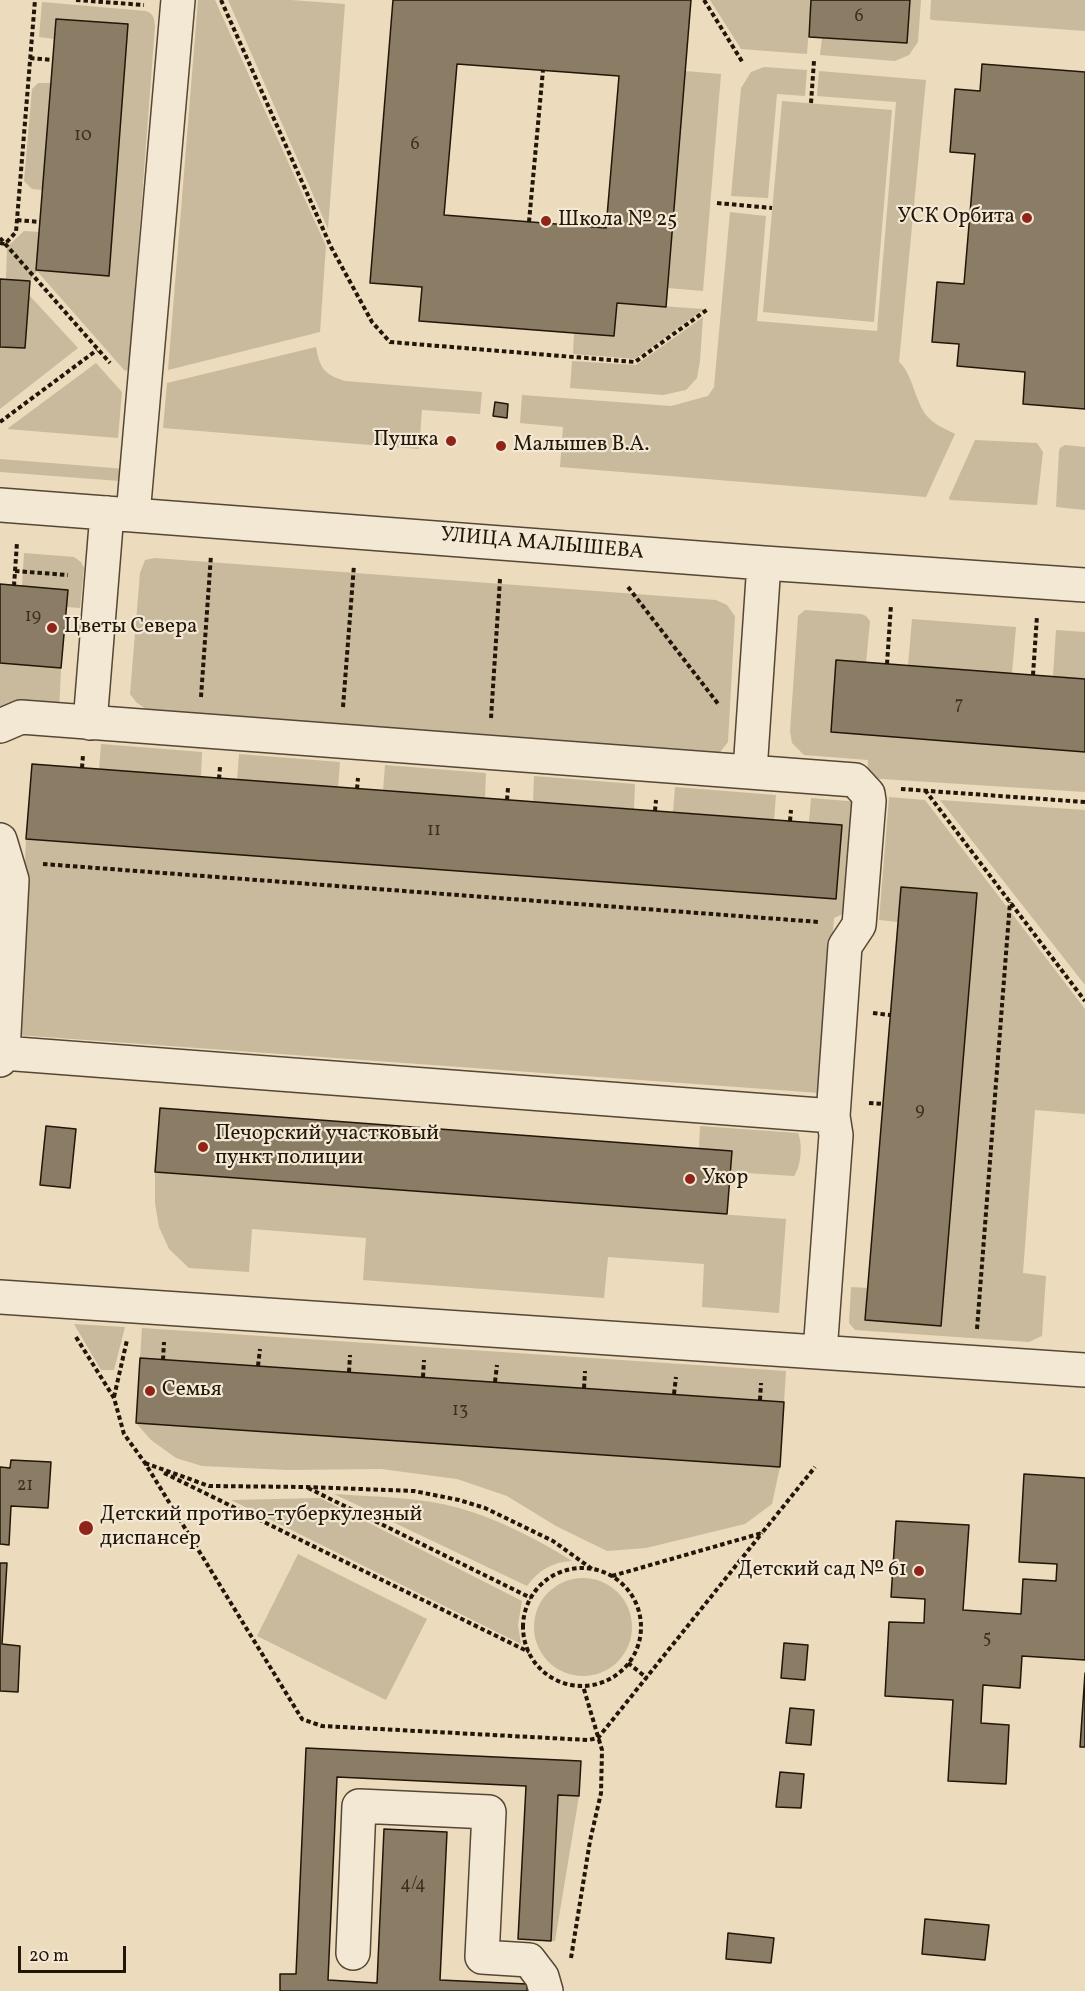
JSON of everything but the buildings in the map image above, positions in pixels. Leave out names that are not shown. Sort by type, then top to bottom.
[{"type":"street","points":[[90,723],[120,514],[143,399],[178,4]]},
{"type":"street","name":"УЛИЦА МАЛЫШЕВА","points":[[0,505],[1085,585]]},
{"type":"street","points":[[751,759],[764,563]]},
{"type":"street","points":[[0,726],[21,717],[489,752],[751,759],[855,780],[862,786],[869,801],[859,925],[845,946],[833,1116],[836,1136],[820,1352]]},
{"type":"street","points":[[4,851],[12,879],[1,1056],[833,1116]]},
{"type":"street","points":[[0,1297],[1085,1370]]},
{"type":"street","points":[[353,1953],[359,1806],[489,1812],[482,1957],[529,1960],[542,1977],[546,1991]]},
{"type":"path","points":[[3,244],[16,232],[35,0]]},
{"type":"path","points":[[76,0],[178,4]]},
{"type":"path","points":[[221,0],[331,247],[372,322],[390,342],[636,362],[708,309]]},
{"type":"path","points":[[704,0],[743,63]]},
{"type":"path","points":[[30,58],[52,60]]},
{"type":"path","points":[[811,103],[814,61]]},
{"type":"path","points":[[529,222],[543,70]]},
{"type":"path","points":[[717,203],[772,208]]},
{"type":"path","points":[[17,220],[40,222]]},
{"type":"path","points":[[0,238],[97,350],[143,399]]},
{"type":"path","points":[[0,422],[97,350]]},
{"type":"path","points":[[14,586],[17,540]]},
{"type":"path","points":[[198,730],[211,554]]},
{"type":"path","points":[[341,741],[354,565]]},
{"type":"path","points":[[15,571],[70,575]]},
{"type":"path","points":[[489,752],[501,575]]},
{"type":"path","points":[[626,585],[751,759]]},
{"type":"path","points":[[887,664],[891,604]]},
{"type":"path","points":[[1033,675],[1037,615]]},
{"type":"path","points":[[862,786],[1085,802]]},
{"type":"path","points":[[926,790],[1085,1000]]},
{"type":"path","points":[[4,851],[859,925]]},
{"type":"path","points":[[974,1363],[1010,902]]},
{"type":"path","points":[[114,1398],[128,1332]]},
{"type":"path","points":[[76,1337],[114,1398],[124,1434],[145,1463],[302,1719],[322,1726],[588,1740],[598,1738],[815,1467]]},
{"type":"path","points":[[145,1463],[209,1486],[414,1491],[485,1508],[553,1541],[592,1569],[611,1576],[625,1586],[635,1600],[640,1617],[639,1643],[624,1668],[606,1680],[593,1685],[572,1685],[552,1677],[541,1669],[529,1652],[523,1624],[531,1598],[544,1582],[572,1569],[592,1569]]},
{"type":"path","points":[[145,1463],[529,1652]]},
{"type":"path","points":[[306,1487],[531,1598]]},
{"type":"path","points":[[611,1576],[762,1533]]},
{"type":"path","points":[[628,1663],[647,1678]]},
{"type":"path","points":[[569,1968],[590,1842],[601,1793],[602,1750],[583,1685]]},
{"type":"shaded area","points":[[198,0],[215,0],[326,246],[320,332],[168,370]]},
{"type":"shaded area","points":[[228,0],[291,0],[345,4],[328,229]]},
{"type":"shaded area","points":[[710,0],[811,0],[807,54],[741,49]]},
{"type":"shaded area","points":[[910,0],[921,0],[918,42],[909,55],[895,61],[820,55],[822,38],[907,43]]},
{"type":"shaded area","points":[[931,0],[1085,0],[1085,31],[932,20],[930,19]]},
{"type":"shaded area","points":[[42,2],[146,11],[151,13],[154,19],[129,369],[125,371],[37,271],[30,281],[6,279],[7,247],[24,231],[39,232],[37,270],[109,275],[128,24],[56,19],[54,39],[39,37]]},
{"type":"shaded area","points":[[764,67],[807,70],[805,96],[777,94],[768,198],[731,196],[741,88],[751,72]]},
{"type":"shaded area","points":[[685,71],[721,74],[703,291],[668,288]]},
{"type":"shaded area","points":[[819,71],[926,80],[899,362],[907,373],[927,416],[936,424],[955,434],[926,497],[560,467],[563,427],[520,423],[522,395],[671,406],[708,396],[714,387],[730,212],[766,216],[757,321],[877,331],[896,102],[817,96]]},
{"type":"shaded area","points":[[38,83],[51,83],[43,190],[32,189],[24,181],[32,89]]},
{"type":"shaded area","points":[[782,101],[892,110],[874,322],[763,312]]},
{"type":"shaded area","points":[[29,295],[78,348],[0,409],[0,347],[25,348]]},
{"type":"shaded area","points":[[617,303],[704,309],[635,359],[573,354],[574,333],[614,336]]},
{"type":"shaded area","points":[[703,317],[697,378],[686,390],[663,395],[570,388],[572,361],[636,365]]},
{"type":"shaded area","points":[[316,347],[324,370],[345,381],[482,392],[480,414],[422,410],[419,449],[163,428],[167,383]]},
{"type":"shaded area","points":[[96,363],[122,392],[118,438],[7,429]]},
{"type":"shaded area","points":[[975,440],[1037,443],[1043,452],[1037,505],[950,500]]},
{"type":"shaded area","points":[[1065,445],[1085,447],[1085,510],[1056,507],[1059,451]]},
{"type":"shaded area","points":[[0,459],[126,469],[120,481],[0,472]]},
{"type":"shaded area","points":[[24,553],[74,557],[81,562],[84,568],[80,608],[66,607],[67,590],[22,586]]},
{"type":"shaded area","points":[[155,558],[716,600],[727,605],[735,616],[728,742],[717,756],[151,713],[136,702],[130,694],[140,573],[145,560]]},
{"type":"shaded area","points":[[805,610],[861,614],[870,621],[866,663],[836,660],[831,732],[1085,752],[1085,792],[867,778],[868,760],[804,755],[792,743],[790,731],[798,616]]},
{"type":"shaded area","points":[[912,619],[1016,627],[1012,673],[908,666]]},
{"type":"shaded area","points":[[1056,630],[1085,632],[1085,679],[1053,676]]},
{"type":"shaded area","points":[[0,663],[61,668],[59,714],[0,711]]},
{"type":"shaded area","points":[[101,744],[202,752],[201,777],[99,770]]},
{"type":"shaded area","points":[[239,754],[340,762],[338,787],[237,780]]},
{"type":"shaded area","points":[[385,765],[486,773],[485,798],[383,791]]},
{"type":"shaded area","points":[[534,776],[635,784],[634,809],[533,801]]},
{"type":"shaded area","points":[[675,787],[776,795],[774,820],[673,812]]},
{"type":"shaded area","points":[[889,797],[925,800],[1085,1009],[1085,1114],[1035,1110],[1023,1273],[1046,1276],[1042,1336],[1029,1342],[855,1330],[849,1323],[851,1287],[868,1288],[941,1326],[976,894],[901,887],[898,922],[879,920]]},
{"type":"shaded area","points":[[811,798],[860,802],[849,911],[834,918],[820,1093],[17,1035],[26,839],[841,825],[809,822]]},
{"type":"shaded area","points":[[940,800],[1085,810],[1085,985]]},
{"type":"shaded area","points":[[700,1126],[798,1133],[801,1149],[800,1161],[794,1176],[730,1172],[699,1149]]},
{"type":"shaded area","points":[[155,1172],[786,1219],[779,1313],[702,1307],[704,1264],[608,1257],[604,1298],[363,1280],[366,1238],[252,1229],[249,1272],[189,1268],[169,1249],[159,1227],[155,1203]]},
{"type":"shaded area","points":[[74,1324],[125,1327],[114,1370],[101,1370]]},
{"type":"shaded area","points":[[142,1328],[786,1371],[784,1402],[140,1358]]},
{"type":"shaded area","points":[[136,1423],[780,1467],[772,1504],[745,1524],[646,1548],[607,1551],[556,1526],[507,1496],[457,1479],[381,1469],[287,1470],[202,1466],[176,1458],[151,1440]]},
{"type":"shaded area","points":[[334,1494],[413,1500],[459,1508],[517,1530],[572,1561],[546,1568],[527,1586]]},
{"type":"shaded area","points":[[320,1498],[522,1601],[518,1625],[521,1644],[231,1500]]},
{"type":"shaded area","points":[[298,1554],[427,1619],[386,1700],[257,1636]]},
{"type":"shaded area","points":[[583,1578],[602,1582],[617,1593],[628,1608],[632,1627],[628,1646],[617,1661],[602,1672],[583,1676],[564,1672],[549,1661],[538,1646],[534,1627],[538,1608],[549,1593],[564,1582]]},
{"type":"shaded area","points":[[558,1795],[579,1796],[555,1941],[551,1941]]},
{"type":"place","name":"УСК Орбита","points":[[1027,218]]},
{"type":"place","name":"Школа № 25","points":[[546,221]]},
{"type":"place","name":"Пушка","points":[[451,441]]},
{"type":"place","name":"Малышев В.А.","points":[[501,446]]},
{"type":"place","name":"Цветы Севера","points":[[52,628]]},
{"type":"place","name":"Печорский участковый пункт полиции","points":[[203,1147]]},
{"type":"place","name":"Укор","points":[[690,1179]]},
{"type":"place","name":"Семья","points":[[150,1391]]},
{"type":"place","name":"Детский противо-туберкулезный диспансер","points":[[86,1528]]},
{"type":"place","name":"Детский сад № 61","points":[[919,1571]]}]
